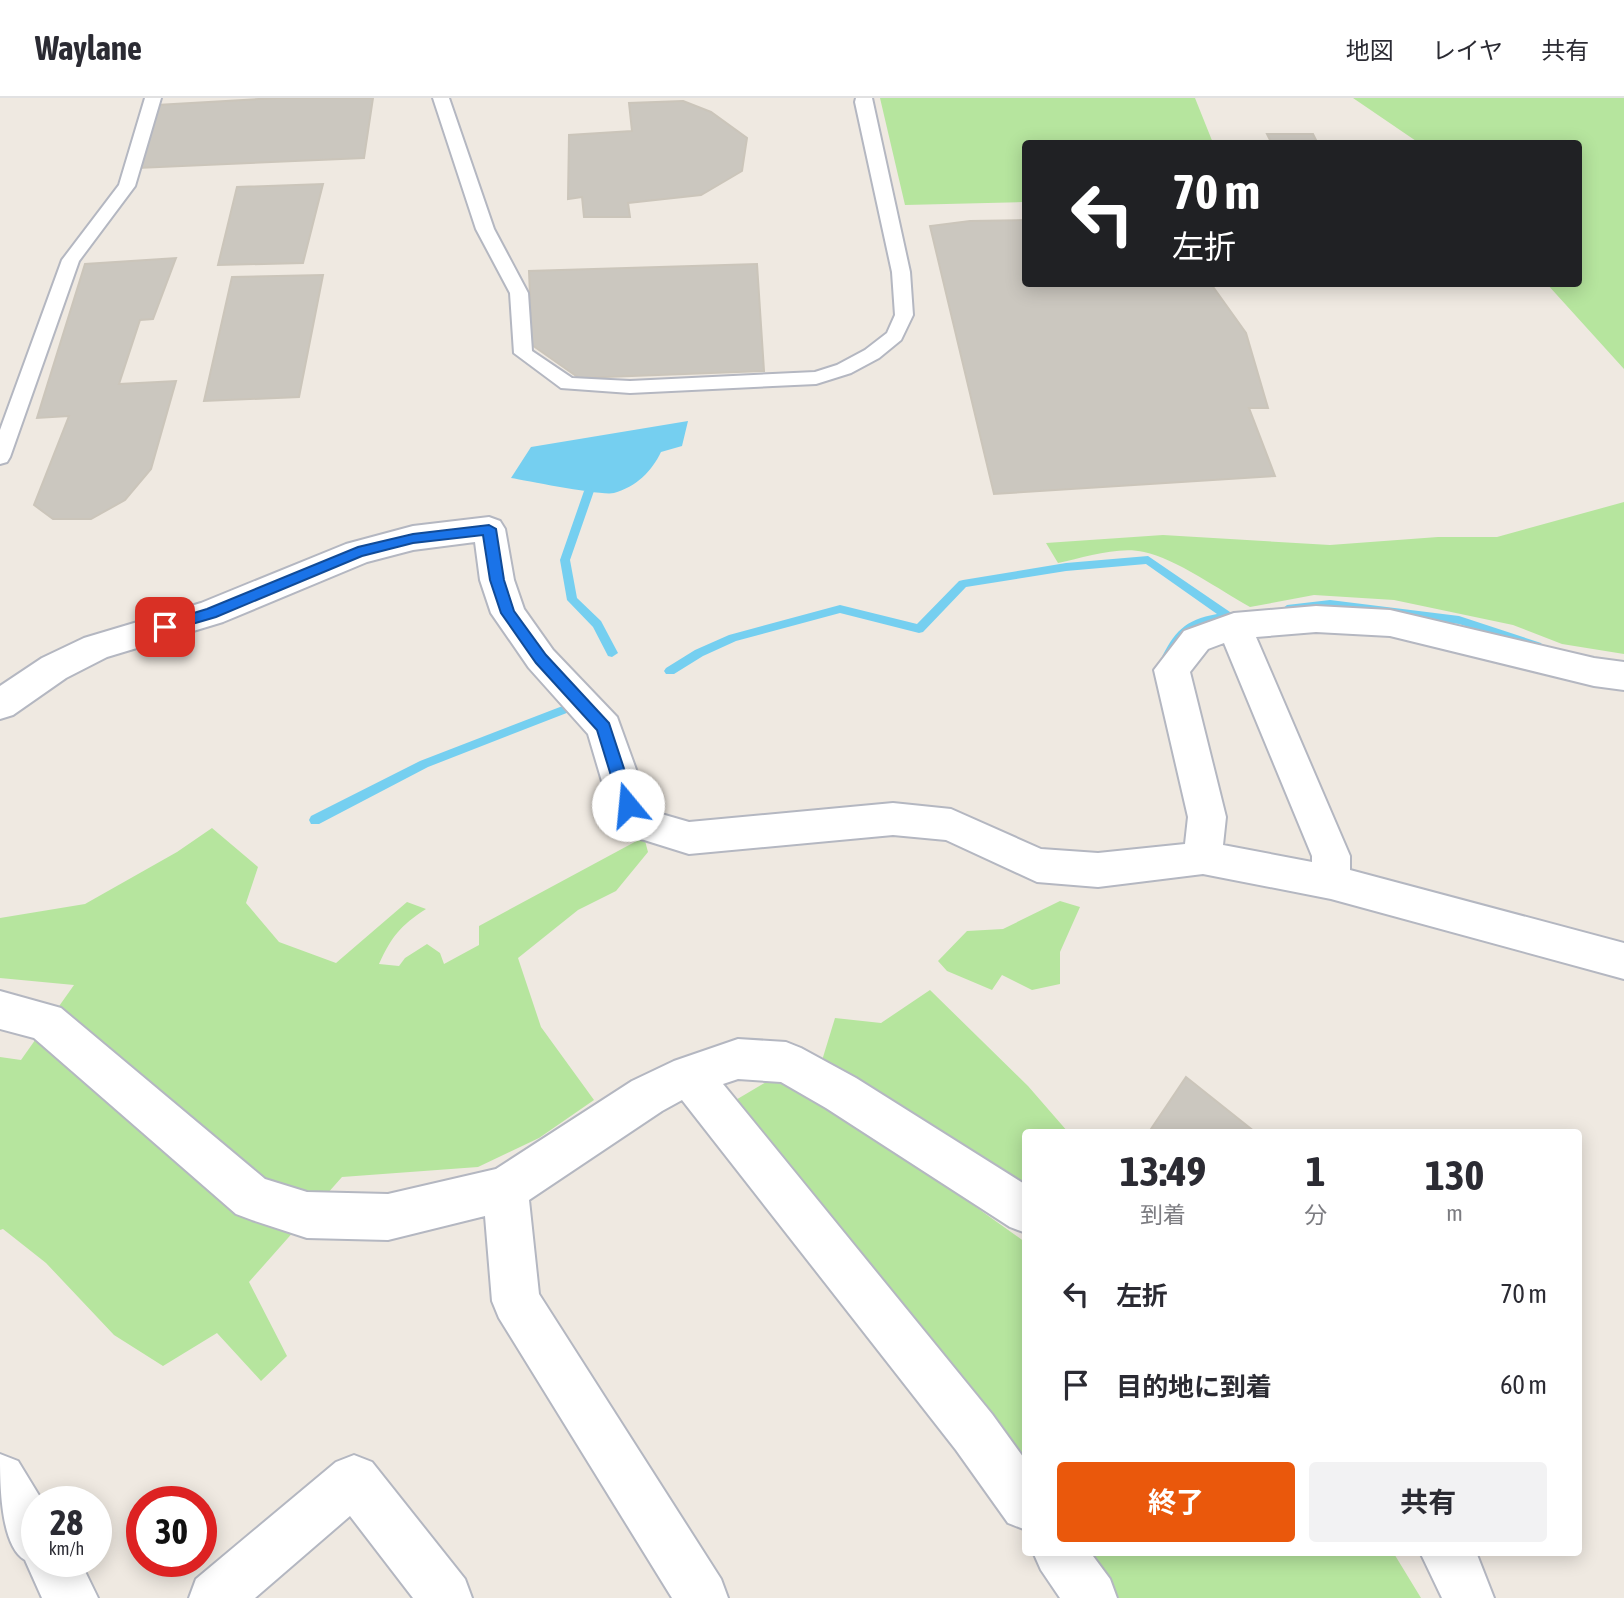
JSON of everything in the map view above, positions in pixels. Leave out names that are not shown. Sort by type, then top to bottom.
[{"type":"street","points":[[0,705],[54,668],[96,647],[211,613],[358,552],[413,538],[489,529],[497,580],[508,613],[541,659],[604,727],[628,805],[638,823],[689,838],[893,819],[951,825],[1037,865],[1098,870],[1203,858],[1331,882],[1624,961]]},
{"type":"street","points":[[1203,858],[1208,817],[1172,670],[1196,640],[1234,626],[1316,619],[1390,623],[1594,673],[1624,676]]},
{"type":"street","points":[[1234,626],[1331,856],[1331,882]]},
{"type":"street","points":[[0,1010],[46,1022],[252,1198],[307,1216],[388,1217],[505,1189],[648,1096],[688,1075],[738,1059],[786,1062],[841,1093],[1022,1208]]},
{"type":"street","points":[[688,1075],[974,1432],[1022,1500]]},
{"type":"street","points":[[505,1189],[516,1301],[702,1598]]},
{"type":"street","points":[[0,1479],[21,1513]]},
{"type":"street","points":[[215,1598],[354,1480],[446,1598]]},
{"type":"street","points":[[1062,1556],[1091,1598]]},
{"type":"street","points":[[1449,1556],[1468,1598]]},
{"type":"street","points":[[60,1577],[72,1598]]},
{"type":"lane","points":[[0,457],[71,260],[127,186],[153,98]]},
{"type":"lane","points":[[441,98],[485,229],[519,293],[523,353],[568,384],[630,387],[816,379],[863,359],[895,336],[904,315],[901,272],[864,98]]},
{"type":"green space","points":[[880,98],[1195,98],[1212,140],[1022,140],[1022,202],[905,205]]},
{"type":"green space","points":[[1353,98],[1624,98],[1624,369],[1550,287],[1582,287],[1582,140],[1415,140]]},
{"type":"green space","points":[[1624,502],[1624,654],[1562,644],[1513,625],[1394,600],[1314,595],[1250,607],[1184,568],[1156,555],[1123,550],[1058,563],[1046,543],[1163,535],[1330,545],[1438,537],[1497,537]]},
{"type":"green space","points":[[212,828],[258,867],[246,903],[279,942],[336,963],[407,902],[426,909],[398,932],[379,964],[399,966],[405,958],[427,944],[440,953],[444,964],[479,945],[479,926],[644,837],[648,852],[616,891],[578,910],[518,958],[541,1027],[594,1100],[539,1138],[478,1167],[342,1177],[249,1282],[287,1356],[261,1381],[217,1333],[163,1366],[114,1335],[46,1263],[3,1229],[0,1230],[0,1057],[21,1060],[74,985],[0,978],[0,918],[85,904],[177,852]]},
{"type":"green space","points":[[1060,901],[1080,907],[1060,952],[1060,984],[1032,990],[1002,975],[992,990],[947,971],[938,961],[967,931],[1003,929]]},
{"type":"green space","points":[[930,990],[1028,1086],[1065,1129],[1022,1129],[1022,1183],[820,1067],[835,1018],[881,1023]]},
{"type":"green space","points":[[773,1078],[834,1106],[1022,1240],[1022,1471],[729,1104]]},
{"type":"green space","points":[[1088,1556],[1395,1556],[1421,1598],[1119,1598]]},
{"type":"water","points":[[688,421],[682,446],[661,452],[653,466],[642,477],[629,487],[614,493],[511,478],[531,447]]},
{"type":"building","points":[[276,98],[373,98],[364,158],[138,168],[157,105]]},
{"type":"building","points":[[683,101],[711,112],[747,138],[742,171],[701,195],[628,203],[630,217],[584,217],[582,197],[568,199],[569,135],[632,131],[629,103]]},
{"type":"building","points":[[1267,134],[1313,134],[1316,140],[1270,140]]},
{"type":"building","points":[[323,184],[303,263],[218,265],[237,187]]},
{"type":"building","points":[[1022,220],[1022,287],[1213,287],[1246,333],[1268,408],[1249,408],[1275,476],[994,494],[930,226],[970,221]]},
{"type":"building","points":[[176,258],[153,319],[140,320],[119,384],[176,381],[151,469],[125,500],[91,519],[53,519],[34,505],[69,416],[37,418],[85,264]]},
{"type":"building","points":[[757,264],[764,371],[579,378],[532,345],[529,271]]},
{"type":"building","points":[[323,275],[299,397],[204,401],[232,277]]},
{"type":"building","points":[[1186,1077],[1251,1129],[1151,1129]]},
{"type":"waterway","points":[[589,491],[565,560],[572,600],[597,624],[612,653]]},
{"type":"waterway","points":[[670,671],[699,653],[733,638],[840,609],[919,629],[963,584],[1066,567],[1148,560],[1228,616]]},
{"type":"waterway","points":[[1287,609],[1330,604],[1459,620],[1537,646]]},
{"type":"waterway","points":[[1166,661],[1179,638],[1193,625],[1238,615]]},
{"type":"waterway","points":[[315,820],[424,764],[573,706]]},
{"type":"route","points":[[165,627],[211,613],[358,552],[413,538],[489,529],[497,580],[508,613],[541,659],[604,727],[628,805]]}]
